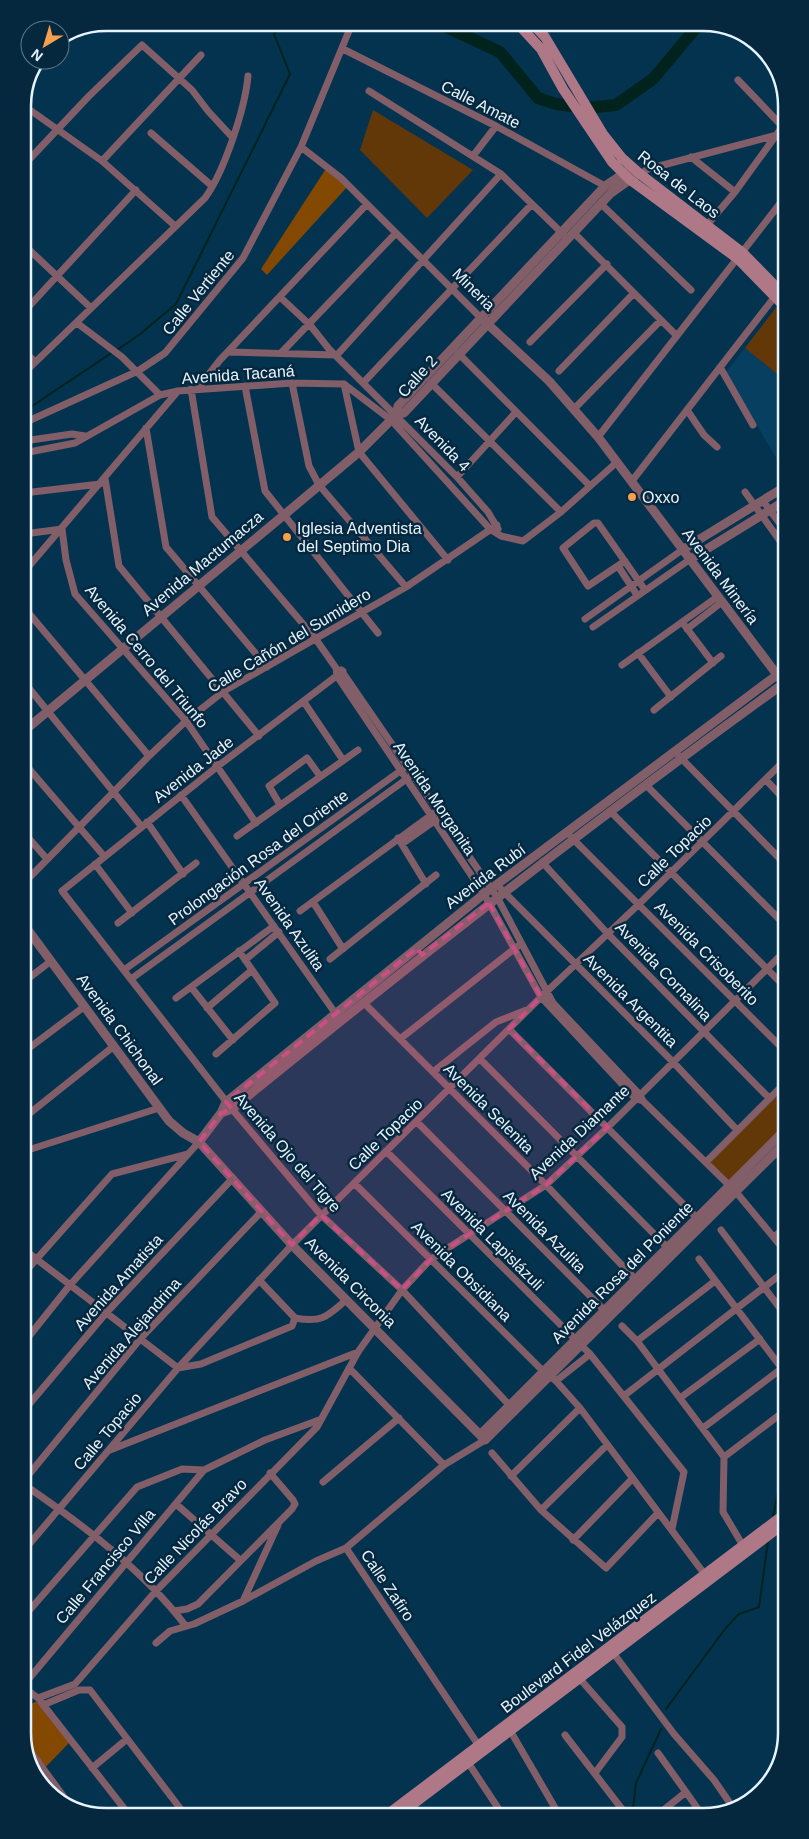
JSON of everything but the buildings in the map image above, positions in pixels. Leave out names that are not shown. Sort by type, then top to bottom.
[{"type":"main road","points":[[525,31],[568,86]]},
{"type":"main road","points":[[539,31],[545,37],[568,86]]},
{"type":"main road","name":"Rosa de Laos","points":[[568,86],[600,137],[635,173],[740,256]]},
{"type":"main road","name":"Rosa de Laos","points":[[635,173],[707,225],[740,256]]},
{"type":"main road","points":[[740,256],[778,290]]},
{"type":"main road","name":"Boulevard Fidel Velázquez","points":[[396,1808],[565,1685],[778,1522]]},
{"type":"main road","name":"Boulevard Fidel Velázquez","points":[[408,1808],[511,1732],[565,1685],[580,1679],[614,1654],[707,1577]]},
{"type":"street","name":"Calle Vertiente","points":[[31,420],[138,371],[165,354],[244,258],[301,147],[349,31]]},
{"type":"street","points":[[31,158],[89,96],[142,45],[180,79],[232,137]]},
{"type":"street","name":"Calle Amate","points":[[343,49],[496,126],[608,189]]},
{"type":"street","points":[[102,161],[202,55]]},
{"type":"street","points":[[31,366],[77,323],[174,225],[205,198],[212,186],[243,109],[248,76]]},
{"type":"street","points":[[738,80],[778,122]]},
{"type":"street","points":[[369,91],[501,174],[532,204],[607,264],[677,336]]},
{"type":"street","points":[[31,110],[102,161],[174,225]]},
{"type":"street","points":[[473,156],[496,126]]},
{"type":"street","points":[[151,133],[212,186]]},
{"type":"street","points":[[608,189],[635,173],[777,136]]},
{"type":"street","points":[[707,225],[735,192],[777,136]]},
{"type":"street","name":"Mineria","points":[[301,147],[328,166],[484,320],[549,381],[598,437],[617,462]]},
{"type":"street","points":[[691,157],[735,192]]},
{"type":"street","points":[[228,352],[337,355],[501,174]]},
{"type":"street","name":"Calle 2","points":[[568,234],[601,204],[608,189]]},
{"type":"street","name":"Calle 2","points":[[394,417],[398,406],[568,234],[608,189]]},
{"type":"street","points":[[31,305],[136,190]]},
{"type":"street","points":[[194,388],[367,204]]},
{"type":"street","points":[[362,383],[532,204]]},
{"type":"street","points":[[601,204],[691,290]]},
{"type":"street","points":[[598,437],[778,206]]},
{"type":"street","points":[[282,353],[396,233]]},
{"type":"street","points":[[31,252],[56,278],[91,308]]},
{"type":"street","points":[[530,342],[607,264]]},
{"type":"street","points":[[559,371],[634,293]]},
{"type":"street","points":[[632,481],[778,294]]},
{"type":"street","name":"Avenida 4","points":[[280,297],[310,325],[394,417],[457,477],[488,512],[493,527]]},
{"type":"street","name":"Calle 2","points":[[394,417],[404,412],[431,384],[458,354],[484,320]]},
{"type":"street","points":[[574,410],[661,320]]},
{"type":"street","points":[[77,323],[122,357],[160,395]]},
{"type":"street","points":[[458,354],[590,486]]},
{"type":"street","points":[[31,358],[35,362]]},
{"type":"street","points":[[720,367],[753,425]]},
{"type":"street","points":[[292,383],[309,466],[319,485],[406,587]]},
{"type":"street","name":"Avenida Tacaná","points":[[31,451],[75,442],[160,395],[178,391],[194,388],[292,383],[344,384]]},
{"type":"street","points":[[344,384],[394,417],[501,536],[523,541],[561,512],[617,462]]},
{"type":"street","points":[[344,384],[359,452],[448,560]]},
{"type":"street","points":[[431,384],[561,512]]},
{"type":"street","points":[[244,386],[265,491],[378,633]]},
{"type":"street","name":"Avenida Morganita","points":[[194,388],[212,517],[315,638],[441,813],[494,893],[522,943],[544,994]]},
{"type":"street","points":[[31,564],[178,391]]},
{"type":"street","points":[[687,410],[704,435],[717,447]]},
{"type":"street","points":[[457,477],[516,412]]},
{"type":"street","name":"Avenida Mactumacza","points":[[31,725],[359,452],[394,417]]},
{"type":"street","points":[[146,428],[166,547],[197,586],[267,666]]},
{"type":"street","name":"Avenida Tacaná","points":[[31,440],[72,434],[85,436]]},
{"type":"street","name":"Avenida Minería","points":[[617,462],[777,675]]},
{"type":"street","points":[[31,492],[103,481]]},
{"type":"street","points":[[103,481],[119,566],[224,691],[259,736]]},
{"type":"street","points":[[586,618],[682,550],[778,491]]},
{"type":"street","points":[[745,492],[778,538]]},
{"type":"street","points":[[763,501],[778,521]]},
{"type":"street","points":[[593,627],[689,560],[778,505]]},
{"type":"street","points":[[622,564],[588,586],[563,548],[596,522],[622,564],[637,595]]},
{"type":"street","name":"Calle Cañón del Sumidero","points":[[31,875],[149,756],[186,721],[224,691],[406,587],[448,560],[493,527]]},
{"type":"street","points":[[31,533],[62,529]]},
{"type":"street","name":"Avenida Cerro del Triunfo","points":[[62,529],[66,560],[75,594],[186,721],[256,823]]},
{"type":"street","points":[[622,564],[645,590]]},
{"type":"street","points":[[622,665],[682,622],[720,600]]},
{"type":"street","points":[[687,629],[720,600]]},
{"type":"street","points":[[31,616],[83,680],[149,756]]},
{"type":"street","points":[[682,622],[712,663]]},
{"type":"street","points":[[638,653],[672,696]]},
{"type":"street","points":[[654,710],[721,656]]},
{"type":"street","name":"Avenida Morganita","points":[[340,673],[400,771],[432,818],[494,893],[514,949],[544,994]]},
{"type":"street","name":"Avenida Jade","points":[[62,890],[218,766],[340,673]]},
{"type":"street","name":"Avenida Rubí","points":[[31,1334],[70,1284],[199,1142],[229,1105],[420,951],[678,755],[777,675]]},
{"type":"street","name":"Avenida Rubí","points":[[494,893],[542,862],[570,836],[611,812],[646,785],[678,755],[778,687]]},
{"type":"street","points":[[31,690],[184,874]]},
{"type":"street","points":[[304,702],[343,760]]},
{"type":"street","points":[[237,836],[358,750]]},
{"type":"street","points":[[678,755],[778,857]]},
{"type":"street","points":[[280,805],[268,786],[299,763],[307,758],[320,776]]},
{"type":"street","name":"Prolongación Rosa del Oriente","points":[[124,970],[408,766]]},
{"type":"street","name":"Calle Topacio","points":[[31,1542],[178,1368],[292,1245],[450,1090],[544,994],[778,767]]},
{"type":"street","points":[[31,771],[104,856]]},
{"type":"street","name":"Prolongación Rosa del Oriente","points":[[131,979],[414,775]]},
{"type":"street","points":[[766,780],[778,793]]},
{"type":"street","points":[[646,785],[778,918]]},
{"type":"street","name":"Avenida Azulita","points":[[181,795],[338,1016]]},
{"type":"street","points":[[611,812],[778,979]]},
{"type":"street","points":[[300,911],[441,813]]},
{"type":"street","points":[[323,826],[330,835]]},
{"type":"street","name":"Avenida Crisoberito","points":[[570,836],[778,1044]]},
{"type":"street","points":[[31,841],[46,858]]},
{"type":"street","points":[[400,841],[426,884]]},
{"type":"street","name":"Avenida Cornalina","points":[[542,862],[608,934],[769,1098]]},
{"type":"street","points":[[118,924],[196,863]]},
{"type":"street","points":[[95,864],[132,913]]},
{"type":"street","points":[[330,959],[436,875]]},
{"type":"street","name":"Avenida Ojo del Tigre","points":[[62,890],[229,1105],[321,1215],[402,1290],[513,1408]]},
{"type":"street","name":"Avenida Argentita","points":[[494,893],[576,965],[673,1062],[737,1130]]},
{"type":"street","points":[[312,902],[343,949]]},
{"type":"street","points":[[176,998],[240,951],[276,929]]},
{"type":"street","points":[[245,960],[276,929]]},
{"type":"street","name":"Avenida Chichonal","points":[[31,934],[159,1108],[183,1133],[199,1142]]},
{"type":"street","points":[[400,1039],[522,943]]},
{"type":"street","points":[[216,1054],[274,1003],[240,951]]},
{"type":"street","name":"Avenida Rubí","points":[[338,1016],[363,1002],[420,951]]},
{"type":"street","name":"Avenida Diamante","points":[[349,1368],[358,1352],[402,1290],[431,1259],[546,1185],[639,1099],[673,1062],[778,958]]},
{"type":"street","points":[[31,976],[51,961]]},
{"type":"street","points":[[207,1008],[252,970]]},
{"type":"street","points":[[191,987],[233,1040]]},
{"type":"street","points":[[544,994],[639,1099],[733,1189],[778,1241]]},
{"type":"street","name":"Avenida Selenita","points":[[363,1002],[546,1185],[635,1279]]},
{"type":"street","points":[[31,1046],[84,1006]]},
{"type":"street","points":[[432,1072],[496,1022],[529,1009]]},
{"type":"street","points":[[509,1029],[697,1218]]},
{"type":"street","points":[[31,1112],[114,1046]]},
{"type":"street","points":[[480,1060],[667,1247]]},
{"type":"street","points":[[706,1162],[778,1090]]},
{"type":"street","points":[[31,1149],[159,1108]]},
{"type":"street","name":"Avenida Azulita","points":[[417,1122],[607,1314]]},
{"type":"street","name":"Avenida Circonia","points":[[199,1142],[292,1245],[482,1438]]},
{"type":"street","points":[[550,1377],[578,1343],[778,1146]]},
{"type":"street","name":"Avenida Lapislázuli","points":[[386,1151],[590,1354],[625,1395],[684,1472],[672,1529]]},
{"type":"street","points":[[31,1265],[112,1174],[188,1154]]},
{"type":"street","name":"Avenida Amatista","points":[[31,1402],[107,1312],[233,1178]]},
{"type":"street","name":"Avenida Obsidiana","points":[[354,1183],[580,1408],[707,1577]]},
{"type":"street","name":"Avenida Rosa del Poniente","points":[[607,1314],[635,1279],[667,1247],[697,1218],[733,1189]]},
{"type":"street","name":"Avenida Alejandrina","points":[[31,1472],[141,1338],[262,1211]]},
{"type":"street","points":[[720,1230],[778,1306]]},
{"type":"street","points":[[774,1236],[778,1233]]},
{"type":"street","points":[[31,1255],[178,1368],[201,1364],[292,1326],[295,1318]]},
{"type":"street","points":[[698,1259],[778,1365]]},
{"type":"street","points":[[625,1395],[778,1277]]},
{"type":"street","points":[[259,1280],[295,1318],[312,1321],[326,1318],[346,1300]]},
{"type":"street","points":[[637,1340],[715,1281]]},
{"type":"street","points":[[622,1326],[637,1340],[724,1457],[723,1512],[749,1546]]},
{"type":"street","points":[[680,1398],[760,1339]]},
{"type":"street","points":[[108,1452],[358,1352]]},
{"type":"street","points":[[482,1438],[513,1408],[550,1377],[590,1354]]},
{"type":"street","points":[[349,1368],[444,1465]]},
{"type":"street","name":"Calle Nicolás Bravo","points":[[42,1700],[74,1684],[209,1534],[317,1426],[339,1390],[349,1368]]},
{"type":"street","points":[[703,1428],[778,1376]]},
{"type":"street","points":[[511,1476],[580,1408]]},
{"type":"street","points":[[724,1457],[778,1416]]},
{"type":"street","points":[[324,1482],[399,1418]]},
{"type":"street","points":[[31,1609],[92,1536],[137,1488],[182,1469],[204,1470],[265,1440],[319,1420]]},
{"type":"street","name":"Calle Zafiro","points":[[479,1746],[346,1548],[444,1465],[472,1447],[482,1438]]},
{"type":"street","points":[[541,1510],[607,1445]]},
{"type":"street","points":[[492,1453],[541,1510],[606,1568],[658,1513]]},
{"type":"street","name":"Calle Francisco Villa","points":[[31,1676],[124,1562],[204,1470]]},
{"type":"street","points":[[174,1611],[187,1609],[198,1604],[295,1504],[270,1473]]},
{"type":"street","points":[[573,1540],[632,1479]]},
{"type":"street","points":[[31,1489],[60,1509],[124,1562],[174,1611],[185,1626]]},
{"type":"street","points":[[176,1504],[240,1560]]},
{"type":"street","points":[[243,1601],[280,1521]]},
{"type":"street","points":[[156,1643],[170,1631],[243,1601],[316,1561],[346,1548]]},
{"type":"street","points":[[614,1654],[674,1734],[714,1780],[730,1803]]},
{"type":"street","points":[[580,1679],[622,1727],[622,1737],[595,1773]]},
{"type":"street","points":[[42,1700],[79,1690],[87,1689],[92,1692],[180,1808]]},
{"type":"street","points":[[31,1693],[42,1700],[124,1808]]},
{"type":"street","points":[[511,1732],[555,1808]]},
{"type":"street","points":[[565,1735],[622,1808]]},
{"type":"street","points":[[92,1768],[128,1739]]},
{"type":"street","points":[[658,1753],[697,1808]]},
{"type":"street","points":[[35,1757],[61,1793]]},
{"type":"street","points":[[469,1764],[496,1808]]},
{"type":"street","points":[[666,1808],[686,1792]]},
{"type":"highlighted area","points":[[489,903],[541,997],[509,1029],[608,1127],[546,1185],[431,1259],[402,1290],[321,1215],[292,1245],[199,1142],[221,1113],[232,1109],[226,1102],[417,948],[422,955]]},
{"type":"shaded area","points":[[373,110],[473,170],[427,218],[360,150]]},
{"type":"shaded area","points":[[327,167],[348,186],[267,275],[261,269]]},
{"type":"shaded area","points":[[778,305],[778,375],[745,348]]},
{"type":"shaded area","points":[[745,348],[778,375],[778,461],[726,372]]},
{"type":"shaded area","points":[[778,1095],[778,1133],[729,1181],[709,1162]]},
{"type":"shaded area","points":[[37,1701],[69,1743],[42,1771],[35,1757],[32,1743],[31,1704]]},
{"type":"waterway","points":[[117,350],[139,335],[176,304],[290,74],[274,34],[276,31]]},
{"type":"waterway","points":[[455,31],[500,52],[538,98],[556,104],[587,108],[616,105],[653,79],[693,31]]},
{"type":"waterway","points":[[31,407],[113,352]]},
{"type":"waterway","points":[[773,1517],[778,1492]]},
{"type":"waterway","points":[[666,1709],[725,1629],[739,1614],[759,1607],[768,1541]]},
{"type":"waterway","points":[[633,1808],[636,1783],[661,1729]]},
{"type":"place","name":"Oxxo","points":[[632,497]]},
{"type":"place","name":"Iglesia Adventista del Septimo Dia","points":[[287,537]]}]
